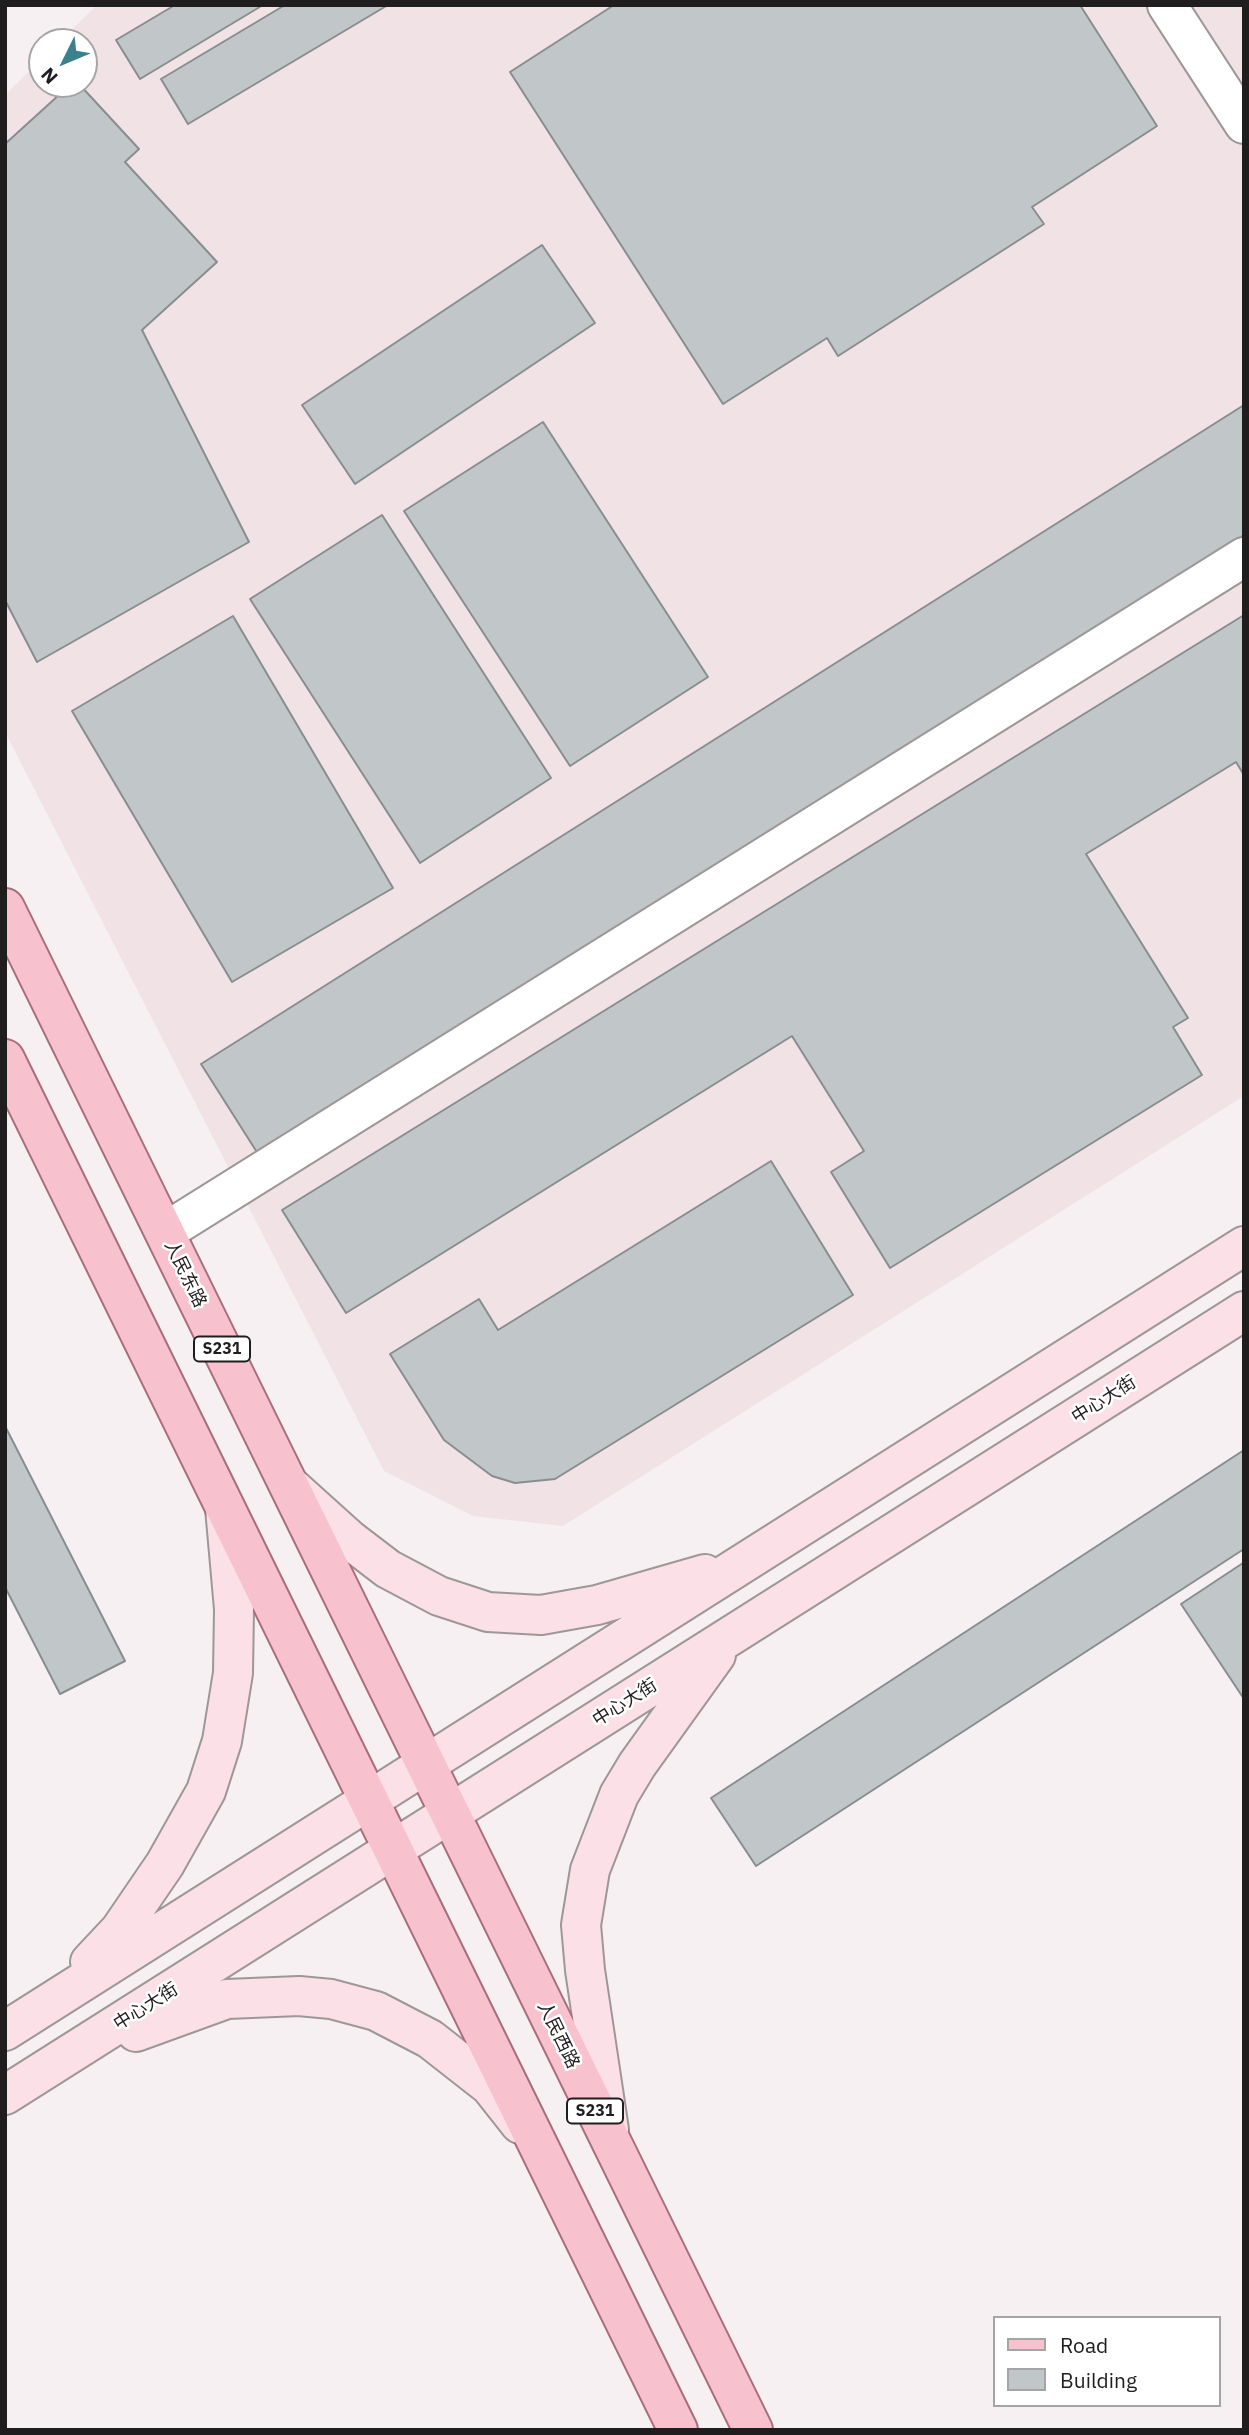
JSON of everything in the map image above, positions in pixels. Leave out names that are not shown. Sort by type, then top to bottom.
[{"type":"main road","name":"人民东路","points":[[5,908],[438,1790]]},
{"type":"main road","points":[[5,1059],[678,2430]]},
{"type":"main road","name":"中心大街","points":[[11,2092],[381,1826],[438,1790],[747,1561],[1244,1246]]},
{"type":"main road","name":"中心大街","points":[[10,2027],[381,1826],[438,1790],[729,1637],[1244,1311]]},
{"type":"main road","points":[[288,1484],[350,1540],[388,1569],[439,1596],[488,1612],[541,1615],[597,1605],[747,1561]]},
{"type":"main road","points":[[10,2027],[77,1975],[120,1930],[165,1864],[206,1791],[222,1741],[233,1673],[234,1609],[225,1508]]},
{"type":"main road","points":[[611,2143],[584,1970],[581,1925],[590,1870],[619,1795],[637,1765],[729,1637]]},
{"type":"main road","name":"人民西路","points":[[438,1790],[753,2430]]},
{"type":"main road","points":[[11,2092],[146,2027],[227,1999],[299,1996],[331,1998],[376,2011],[429,2039],[490,2086],[539,2147]]},
{"type":"street","points":[[1167,5],[1244,124]]},
{"type":"street","points":[[165,1232],[1244,557]]},
{"type":"shaded area","points":[[97,5],[1244,5],[1244,1096],[563,1526],[473,1516],[384,1471],[5,732],[5,95],[28,73],[28,98],[98,98],[98,28],[73,28]]},
{"type":"building","points":[[175,5],[263,5],[140,79],[116,40]]},
{"type":"building","points":[[285,5],[388,5],[188,124],[161,79]]},
{"type":"building","points":[[614,5],[1080,5],[1157,126],[1032,207],[1044,224],[838,356],[827,338],[723,404],[510,72]]},
{"type":"building","points":[[56,98],[92,98],[139,149],[125,162],[217,262],[142,330],[249,542],[37,662],[5,600],[5,144]]},
{"type":"building","points":[[542,245],[595,323],[355,484],[302,405]]},
{"type":"building","points":[[1244,405],[1244,535],[260,1157],[201,1064]]},
{"type":"building","points":[[543,422],[708,677],[570,766],[404,511]]},
{"type":"building","points":[[382,515],[551,778],[420,863],[250,599]]},
{"type":"building","points":[[1244,615],[1244,775],[1236,762],[1086,854],[1188,1018],[1173,1027],[1202,1075],[890,1268],[831,1172],[864,1151],[792,1036],[346,1313],[282,1210]]},
{"type":"building","points":[[233,616],[393,888],[232,982],[72,711]]},
{"type":"building","points":[[771,1161],[853,1295],[555,1479],[515,1483],[492,1476],[444,1440],[390,1354],[479,1299],[498,1330]]},
{"type":"building","points":[[5,1426],[125,1661],[60,1694],[5,1587]]},
{"type":"building","points":[[1244,1450],[1244,1549],[756,1866],[711,1798]]},
{"type":"building","points":[[1243,1563],[1244,1565],[1244,1699],[1181,1604]]}]
